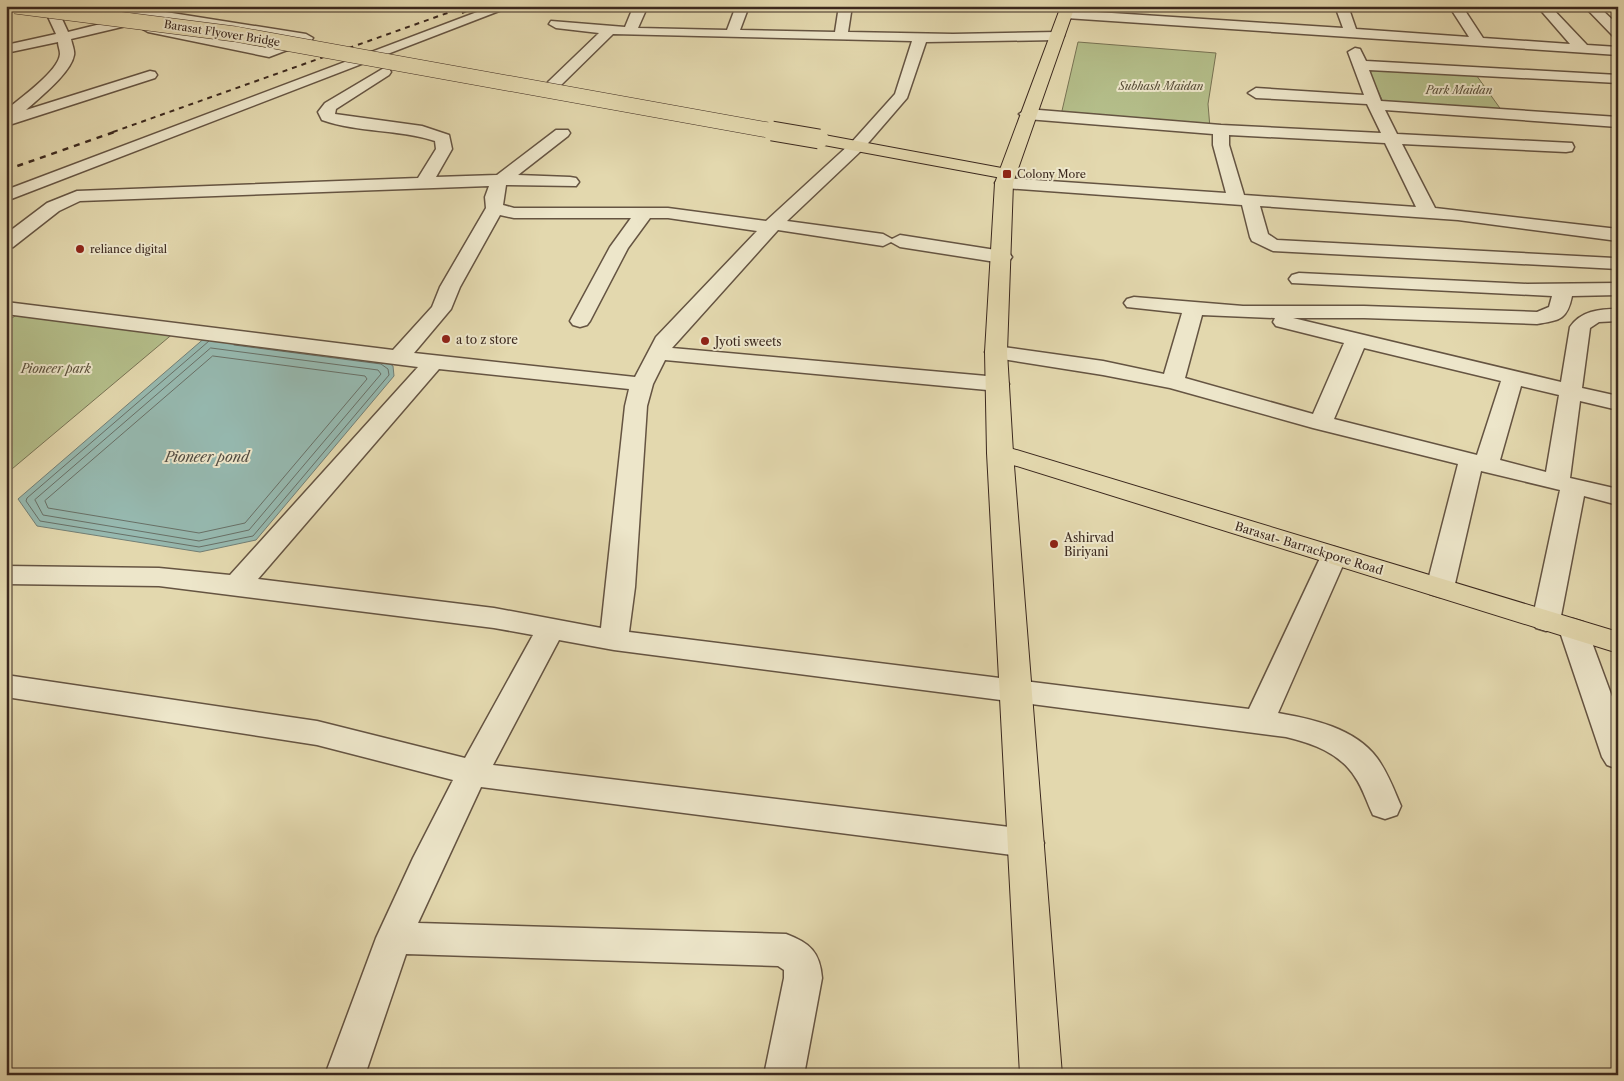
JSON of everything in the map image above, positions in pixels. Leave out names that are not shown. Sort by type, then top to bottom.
[{"type":"main road","name":"Barasat Flyover Bridge","points":[[15,6],[226,32],[857,146],[1005,179]]},
{"type":"main road","points":[[1041,1075],[1000,453],[996,352],[1005,179],[1027,114],[1067,10]]},
{"type":"main road","name":"Barasat- Barrackpore Road","points":[[1000,453],[1618,643]]},
{"type":"street","points":[[6,49],[125,23],[172,6]]},
{"type":"street","points":[[6,196],[506,6]]},
{"type":"street","points":[[732,33],[743,6]]},
{"type":"street","points":[[841,35],[846,6]]},
{"type":"street","points":[[1182,22],[1185,6]]},
{"type":"street","points":[[1341,6],[1374,102],[1428,212]]},
{"type":"street","points":[[1455,6],[1479,42]]},
{"type":"street","points":[[1543,6],[1583,49]]},
{"type":"street","points":[[1590,6],[1618,33]]},
{"type":"street","points":[[630,32],[640,7]]},
{"type":"street","points":[[6,9],[54,9],[153,14],[306,38],[269,53],[54,9]]},
{"type":"street","points":[[6,119],[41,89],[62,65],[67,55],[64,37],[54,9]]},
{"type":"street","points":[[1067,10],[1182,22],[1618,51]]},
{"type":"street","points":[[556,24],[630,32],[920,37],[1057,36]]},
{"type":"street","points":[[553,85],[610,31]]},
{"type":"street","points":[[614,640],[621,587],[636,406],[642,384],[664,342],[772,226],[857,146],[902,94],[920,37]]},
{"type":"street","points":[[1360,65],[1618,79]]},
{"type":"street","points":[[1478,71],[1490,86]]},
{"type":"street","points":[[384,72],[330,106],[326,112],[328,117],[337,120],[422,131],[443,138],[444,149],[424,184]]},
{"type":"street","points":[[6,119],[150,76]]},
{"type":"street","points":[[15,91],[41,89]]},
{"type":"street","points":[[1256,93],[1618,122]]},
{"type":"street","points":[[1502,100],[1514,115]]},
{"type":"street","points":[[1027,114],[1221,130],[1566,147]]},
{"type":"street","points":[[1221,130],[1221,145],[1259,237],[1273,245],[1616,267]]},
{"type":"street","points":[[399,357],[441,309],[450,288],[495,208],[495,194],[501,180],[562,133]]},
{"type":"street","points":[[1005,179],[1242,199],[1428,212],[1618,235]]},
{"type":"street","points":[[6,243],[53,207],[77,196],[501,180],[570,182]]},
{"type":"street","points":[[495,208],[514,213],[645,212],[700,216],[892,240],[1002,257]]},
{"type":"street","points":[[580,321],[619,247],[645,212]]},
{"type":"street","points":[[1593,231],[1616,267]]},
{"type":"street","points":[[1299,278],[1563,290],[1618,289]]},
{"type":"street","points":[[1134,304],[1193,310],[1243,312],[1364,312],[1537,318],[1554,316],[1559,309],[1563,290]]},
{"type":"street","points":[[7,309],[434,362],[642,384]]},
{"type":"street","points":[[1173,382],[1193,310]]},
{"type":"street","points":[[1243,312],[1618,403]]},
{"type":"street","points":[[1618,315],[1592,318],[1584,321],[1580,328],[1569,391],[1560,625],[1618,757]]},
{"type":"street","points":[[1580,328],[1618,333]]},
{"type":"street","points":[[1321,423],[1357,340]]},
{"type":"street","points":[[996,352],[1111,369],[1173,382],[1321,423],[1618,497]]},
{"type":"street","points":[[658,353],[998,384]]},
{"type":"street","points":[[237,584],[434,362]]},
{"type":"street","points":[[1440,588],[1479,463],[1513,377]]},
{"type":"street","points":[[1259,720],[1334,556]]},
{"type":"street","points":[[6,575],[159,577],[237,584],[494,618],[614,640],[1259,720],[1297,728],[1344,746],[1362,762],[1385,806]]},
{"type":"street","points":[[345,1075],[394,938],[470,773],[551,629]]},
{"type":"street","points":[[6,686],[317,733],[470,773],[1027,843]]},
{"type":"street","points":[[394,938],[786,950],[802,963],[803,978],[784,1075]]},
{"type":"green space","name":"Subhash Maidan","points":[[1078,42],[1216,53],[1208,104],[1210,128],[1061,115]]},
{"type":"green space","name":"Park Maidan","points":[[1367,67],[1474,72],[1502,111],[1384,104]]},
{"type":"green space","name":"Pioneer park","points":[[18,314],[175,332],[6,474],[6,322]]},
{"type":"water","name":"Pioneer pond","points":[[207,336],[383,359],[393,366],[394,376],[256,540],[200,552],[37,526],[18,499]]},
{"type":"railway","points":[[113,132],[467,6]]},
{"type":"railway","points":[[462,13],[480,6]]},
{"type":"railway","points":[[6,170],[117,131]]},
{"type":"place","name":"Colony More","points":[[1007,174]]},
{"type":"place","name":"reliance digital","points":[[80,249]]},
{"type":"place","name":"a to z store","points":[[446,339]]},
{"type":"place","name":"Jyoti sweets","points":[[705,341]]},
{"type":"place","name":"Ashirvad Biriyani","points":[[1054,544]]}]
